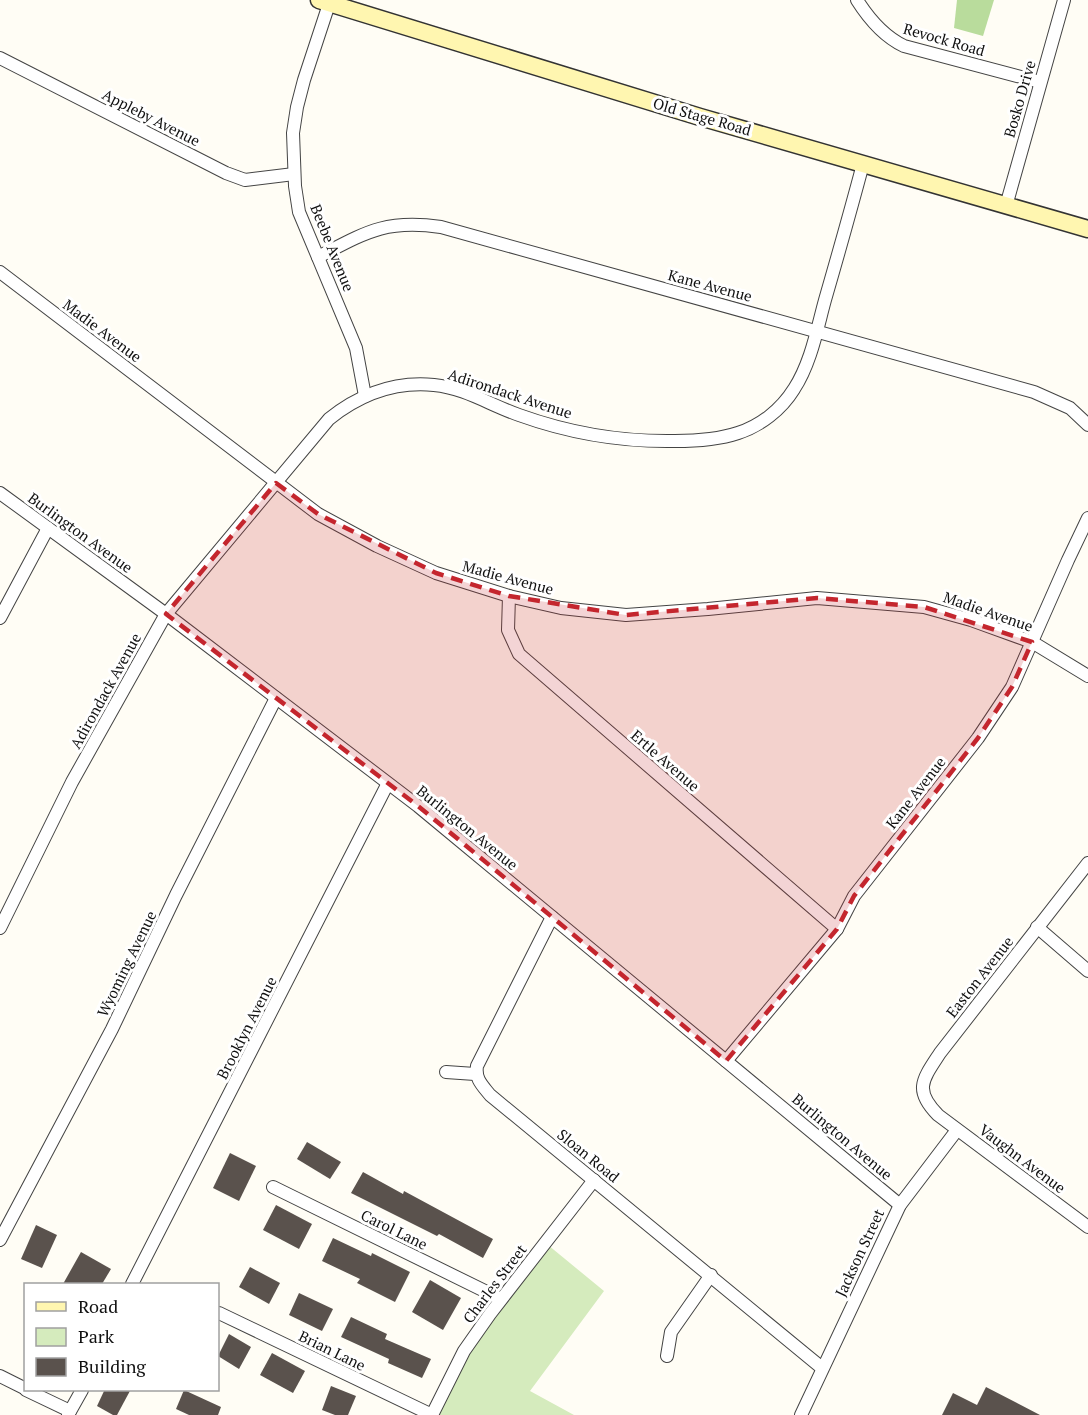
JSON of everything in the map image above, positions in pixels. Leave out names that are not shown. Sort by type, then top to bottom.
[{"type":"main road","name":"Old Stage Road","points":[[324,2],[700,117],[1088,229]]},
{"type":"street","name":"Revock Road","points":[[857,0],[877,27],[893,41],[904,46],[1040,82]]},
{"type":"street","name":"Bosko Drive","points":[[1006,206],[1064,0]]},
{"type":"street","name":"Beebe Avenue","points":[[324,2],[297,107],[293,133],[294,174],[299,212],[356,348],[365,396]]},
{"type":"street","name":"Appleby Avenue","points":[[0,58],[226,173],[245,180],[294,174]]},
{"type":"street","name":"Adirondack Avenue","points":[[0,928],[72,782],[165,614],[329,419],[365,396],[405,385],[433,385],[460,390],[518,415],[560,428],[603,437],[647,441],[717,439],[750,428],[779,408],[800,380],[817,330],[863,164]]},
{"type":"street","name":"Kane Avenue","points":[[318,257],[367,231],[396,225],[441,227],[1034,392],[1070,408],[1088,425]]},
{"type":"street","name":"Madie Avenue","points":[[0,272],[318,514],[377,546],[436,573],[509,596],[561,608],[626,615],[817,598],[924,607],[971,620],[1032,642],[1088,676]]},
{"type":"street","name":"Burlington Avenue","points":[[0,493],[165,614],[387,785],[418,806],[900,1204]]},
{"type":"street","name":"Kane Avenue","points":[[726,1061],[837,929],[854,896],[978,738],[1012,687],[1088,518]]},
{"type":"street","points":[[0,618],[48,528]]},
{"type":"street","name":"Ertle Avenue","points":[[509,596],[508,630],[519,654],[837,929]]},
{"type":"street","name":"Wyoming Avenue","points":[[0,1240],[112,1029],[171,905],[276,698]]},
{"type":"street","name":"Brooklyn Avenue","points":[[133,1283],[387,785]]},
{"type":"street","name":"Easton Avenue","points":[[938,1115],[924,1099],[922,1084],[926,1075],[1088,863]]},
{"type":"street","points":[[446,1072],[476,1074],[477,1066],[552,917]]},
{"type":"street","points":[[1037,927],[1088,971]]},
{"type":"street","name":"Sloan Road","points":[[476,1074],[479,1083],[490,1095],[822,1368]]},
{"type":"street","name":"Vaughn Avenue","points":[[938,1115],[1088,1227]]},
{"type":"street","name":"Jackson Street","points":[[801,1415],[900,1204],[957,1130]]},
{"type":"street","name":"Charles Street","points":[[432,1415],[464,1351],[501,1299],[594,1180]]},
{"type":"street","name":"Carol Lane","points":[[273,1187],[501,1299]]},
{"type":"street","points":[[667,1356],[671,1332],[711,1275]]},
{"type":"street","name":"Brian Lane","points":[[219,1313],[432,1415]]},
{"type":"street","points":[[0,1376],[24,1388]]},
{"type":"street","points":[[30,1391],[69,1413],[81,1391]]},
{"type":"highlighted area","points":[[276,483],[318,514],[436,573],[509,596],[626,615],[817,598],[924,607],[1032,642],[1012,687],[978,738],[854,896],[837,929],[726,1061],[418,806],[166,614]]},
{"type":"green space","points":[[957,0],[994,0],[983,36],[954,28]]},
{"type":"green space","points":[[548,1245],[604,1291],[530,1391],[574,1415],[437,1415],[471,1345]]},
{"type":"building","points":[[307,1142],[341,1162],[330,1179],[297,1159]]},
{"type":"building","points":[[230,1153],[256,1166],[239,1201],[213,1188]]},
{"type":"building","points":[[363,1172],[403,1194],[404,1191],[493,1239],[483,1258],[439,1234],[437,1236],[351,1193]]},
{"type":"building","points":[[276,1205],[312,1224],[299,1249],[263,1230]]},
{"type":"building","points":[[36,1225],[57,1235],[42,1268],[21,1259]]},
{"type":"building","points":[[333,1238],[371,1256],[372,1253],[410,1272],[395,1302],[357,1283],[360,1279],[322,1261]]},
{"type":"building","points":[[81,1252],[111,1269],[103,1283],[64,1283]]},
{"type":"building","points":[[250,1267],[280,1283],[269,1304],[239,1287]]},
{"type":"building","points":[[430,1280],[461,1298],[443,1330],[412,1312]]},
{"type":"building","points":[[299,1293],[333,1309],[322,1331],[289,1315]]},
{"type":"building","points":[[351,1317],[387,1334],[385,1339],[431,1359],[422,1378],[388,1363],[389,1359],[341,1337]]},
{"type":"building","points":[[229,1334],[251,1347],[239,1369],[219,1357]]},
{"type":"building","points":[[272,1353],[305,1371],[293,1393],[260,1375]]},
{"type":"building","points":[[331,1386],[356,1396],[348,1415],[335,1415],[322,1410]]},
{"type":"building","points":[[986,1387],[1040,1415],[942,1415],[953,1393],[977,1405]]},
{"type":"building","points":[[104,1391],[130,1391],[117,1415],[97,1406]]},
{"type":"building","points":[[184,1391],[221,1407],[218,1415],[189,1415],[176,1409]]}]
